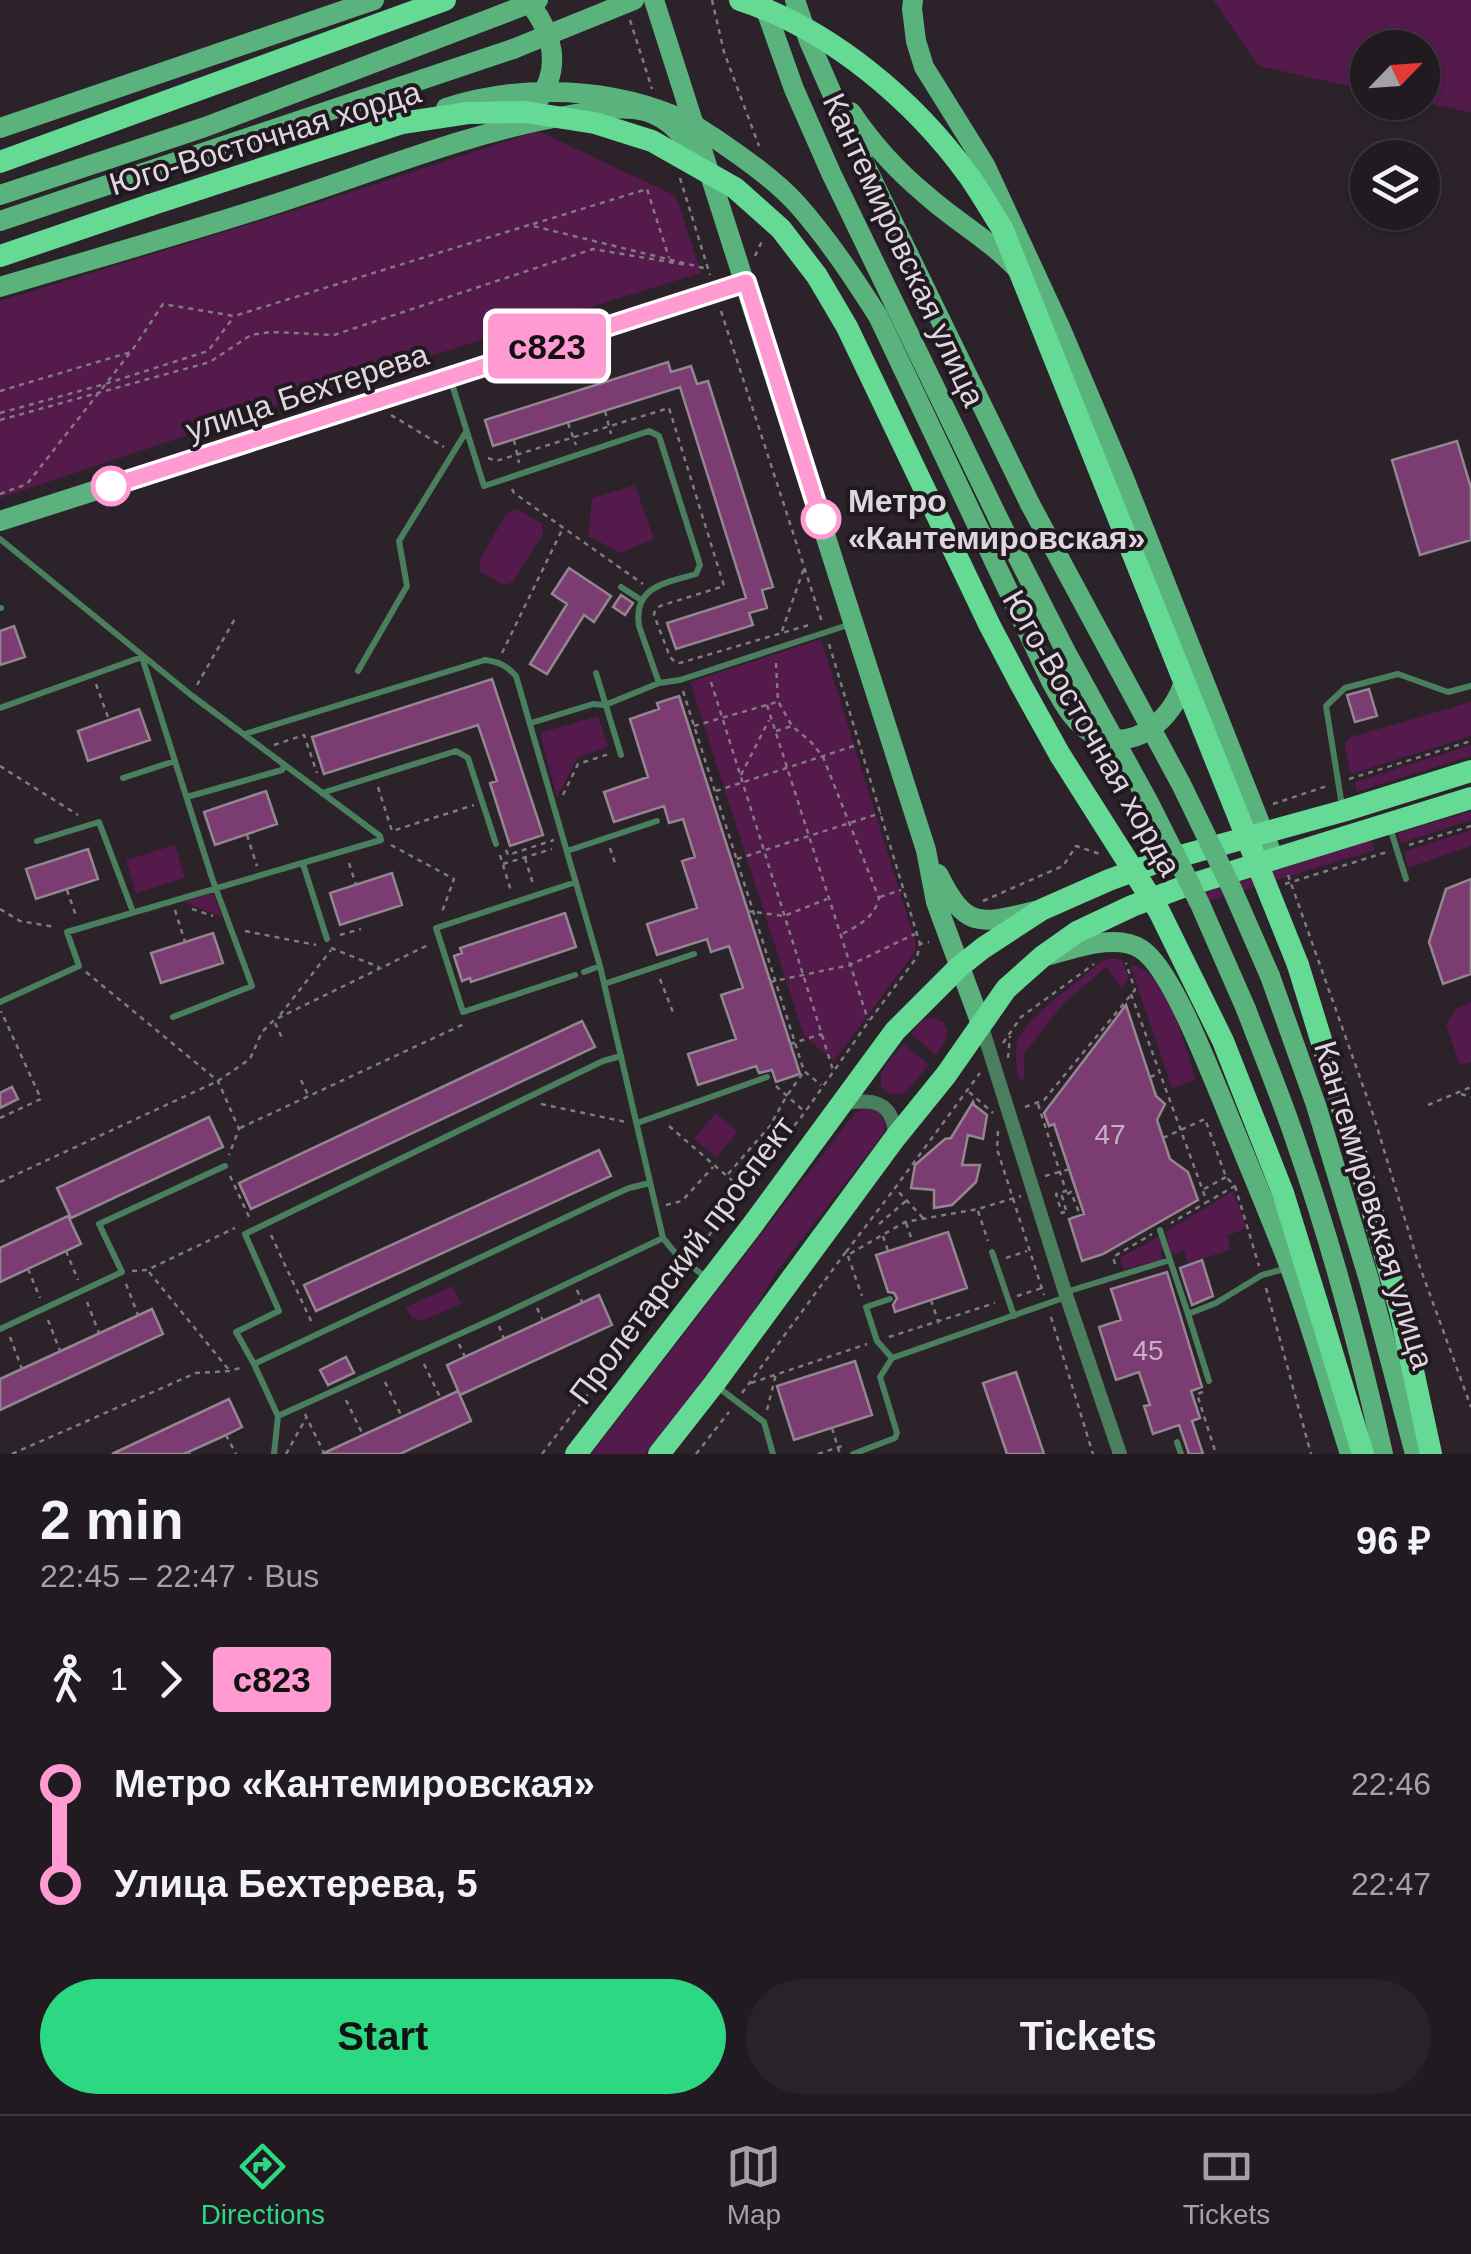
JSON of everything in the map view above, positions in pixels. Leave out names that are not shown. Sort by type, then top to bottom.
[{"type":"main road","points":[[0,128],[374,0]]},
{"type":"main road","name":"Юго-Восточная хорда","points":[[0,162],[445,0]]},
{"type":"main road","points":[[0,287],[276,204],[515,120],[538,101],[549,85],[553,62],[540,16],[528,0]]},
{"type":"main road","name":"Юго-Восточная хорда","points":[[0,195],[205,126],[538,0]]},
{"type":"main road","points":[[654,0],[926,850],[936,902],[982,1024]]},
{"type":"main road","points":[[740,0],[805,29],[865,67],[928,127],[968,176],[1002,228],[1298,965],[1391,1276],[1431,1454]]},
{"type":"main road","name":"Кантемировская улица","points":[[762,0],[794,89],[831,173],[1000,522],[1200,904],[1246,1008],[1297,1144],[1331,1251],[1383,1454]]},
{"type":"main road","name":"Кантемировская улица","points":[[795,0],[848,130],[1030,504],[1180,784],[1270,976],[1322,1122],[1415,1454]]},
{"type":"main road","points":[[914,0],[916,41],[924,67],[984,165],[1060,327],[1278,858]]},
{"type":"main road","name":"Юго-Восточная хорда","points":[[0,221],[631,9]]},
{"type":"main road","points":[[809,41],[868,138],[926,195],[999,250],[1026,278],[1060,327]]},
{"type":"main road","points":[[402,122],[454,106],[552,91],[636,103],[689,122],[746,160],[795,202],[844,261],[878,316],[1051,682],[1078,721],[1095,735],[1114,739],[1128,739],[1158,723],[1174,705],[1184,683],[1187,664],[1181,624]]},
{"type":"main road","points":[[484,134],[598,110],[625,108],[647,112],[677,129],[718,195]]},
{"type":"main road","name":"Юго-Восточная хорда","points":[[0,256],[402,122],[468,114],[525,112],[595,123],[652,141],[735,188],[782,230],[817,276],[847,327],[990,626],[1060,755],[1158,911],[1223,1042],[1283,1193],[1362,1454]]},
{"type":"main road","name":"улица Бехтерева","points":[[0,521],[746,282]]},
{"type":"main road","name":"Пролетарский проспект","points":[[576,1454],[751,1228],[895,1031],[959,966],[1041,910],[1109,880],[1155,863],[1471,771]]},
{"type":"main road","points":[[659,1454],[946,1075],[1006,989],[1043,956],[1078,932],[1180,888],[1471,798]]},
{"type":"main road","points":[[926,850],[950,898],[969,917],[989,922],[1041,910]]},
{"type":"main road","points":[[1043,956],[1123,942],[1139,947],[1153,960],[1174,992],[1290,1267],[1350,1454]]},
{"type":"street","points":[[982,1024],[1120,1454]]},
{"type":"street","name":"Пролетарский проспект","points":[[839,1104],[866,1100],[883,1106],[893,1121],[895,1138]]},
{"type":"lane","points":[[449,377],[484,486],[649,431],[659,436],[700,565],[696,574],[651,590],[641,600],[638,618],[660,683]]},
{"type":"lane","points":[[358,671],[407,586],[399,541],[466,432]]},
{"type":"lane","points":[[0,539],[142,657],[381,840],[79,924],[67,932],[80,966],[0,1006]]},
{"type":"lane","points":[[620,586],[641,600]]},
{"type":"lane","points":[[530,722],[593,704],[605,705],[660,683],[680,680],[852,623]]},
{"type":"lane","points":[[0,708],[142,657]]},
{"type":"lane","points":[[142,657],[216,889],[252,986],[173,1017]]},
{"type":"lane","points":[[245,734],[485,660],[506,666],[516,676],[600,966],[663,1238],[687,1264],[710,1280]]},
{"type":"lane","points":[[596,673],[620,752]]},
{"type":"lane","points":[[1343,811],[1326,706],[1346,688],[1398,674],[1448,692],[1471,686]]},
{"type":"lane","points":[[322,793],[456,751],[468,758],[496,844]]},
{"type":"lane","points":[[123,778],[175,760]]},
{"type":"lane","points":[[187,798],[282,770],[284,765]]},
{"type":"lane","points":[[567,851],[657,821]]},
{"type":"lane","points":[[37,841],[99,822],[133,912]]},
{"type":"lane","points":[[1389,824],[1406,879]]},
{"type":"lane","points":[[303,864],[327,939]]},
{"type":"lane","points":[[575,975],[464,1012],[436,928],[576,882]]},
{"type":"lane","points":[[604,984],[694,954]]},
{"type":"lane","points":[[584,972],[600,966]]},
{"type":"lane","points":[[274,1454],[278,1416],[236,1332],[279,1311],[244,1234],[253,1225],[265,1224],[603,1060],[622,1056]]},
{"type":"lane","points":[[637,1123],[767,1077]]},
{"type":"lane","points":[[3,1328],[122,1272],[100,1224],[225,1166]]},
{"type":"lane","points":[[254,1364],[629,1188],[650,1184]]},
{"type":"lane","points":[[1160,1230],[1209,1381]]},
{"type":"lane","points":[[278,1416],[663,1238]]},
{"type":"lane","points":[[992,1252],[1014,1316]]},
{"type":"lane","points":[[852,1454],[895,1438],[897,1433],[880,1377],[892,1358],[1170,1260]]},
{"type":"lane","points":[[1188,1314],[1216,1303],[1262,1275],[1290,1267]]},
{"type":"lane","points":[[890,1298],[866,1307],[878,1341],[892,1358]]},
{"type":"lane","points":[[714,1384],[764,1422],[772,1454]]},
{"type":"lane","points":[[874,1393],[884,1390]]},
{"type":"lane","points":[[1177,1442],[1181,1454]]},
{"type":"path","points":[[631,9],[661,118]]},
{"type":"path","points":[[542,1454],[805,1112],[917,958],[920,944],[822,621],[678,174]]},
{"type":"path","points":[[0,494],[27,484],[131,352],[163,304],[234,316],[647,188],[670,259]]},
{"type":"path","points":[[529,225],[708,269]]},
{"type":"path","points":[[0,420],[210,362],[251,335],[334,335],[594,250],[708,269]]},
{"type":"path","points":[[0,413],[208,351],[234,316]]},
{"type":"path","points":[[0,391],[131,352]]},
{"type":"path","points":[[484,455],[496,461],[670,408],[724,586],[660,606],[654,615],[668,654],[675,662],[696,743],[792,1043],[804,1072],[822,1086]]},
{"type":"path","points":[[386,411],[454,453]]},
{"type":"path","points":[[604,411],[614,443]]},
{"type":"path","points":[[568,422],[579,455]]},
{"type":"path","points":[[514,440],[522,474]]},
{"type":"path","points":[[508,478],[514,493],[651,590]]},
{"type":"path","points":[[498,662],[563,528]]},
{"type":"path","points":[[192,695],[236,617]]},
{"type":"path","points":[[675,662],[822,621]]},
{"type":"path","points":[[707,671],[834,1072]]},
{"type":"path","points":[[92,675],[109,720]]},
{"type":"path","points":[[694,726],[778,702],[792,726],[823,757],[879,898],[877,907],[861,924],[840,934]]},
{"type":"path","points":[[767,705],[868,1021]]},
{"type":"path","points":[[740,776],[771,718]]},
{"type":"path","points":[[776,731],[792,726]]},
{"type":"path","points":[[274,735],[274,744],[304,735],[319,779],[304,768]]},
{"type":"path","points":[[1268,831],[1262,807],[1471,741]]},
{"type":"path","points":[[714,792],[860,744]]},
{"type":"path","points":[[560,802],[578,764],[620,752]]},
{"type":"path","points":[[0,766],[92,824]]},
{"type":"path","points":[[374,776],[392,831],[483,802]]},
{"type":"path","points":[[736,860],[881,812]]},
{"type":"path","points":[[1274,886],[1471,826]]},
{"type":"path","points":[[247,834],[260,876]]},
{"type":"path","points":[[606,838],[616,866]]},
{"type":"path","points":[[276,1020],[426,946],[454,879],[381,840]]},
{"type":"path","points":[[503,864],[558,847],[556,840],[508,856],[506,850]]},
{"type":"path","points":[[496,844],[514,902]]},
{"type":"path","points":[[977,904],[1063,866],[1076,846]]},
{"type":"path","points":[[345,852],[356,885]]},
{"type":"path","points":[[525,857],[536,895]]},
{"type":"path","points":[[1278,858],[1374,1117],[1417,1258],[1471,1407]]},
{"type":"path","points":[[0,909],[20,920],[54,928],[79,924],[66,890]]},
{"type":"path","points":[[879,898],[904,890]]},
{"type":"path","points":[[749,910],[784,916],[829,899]]},
{"type":"path","points":[[172,901],[228,924],[314,945]]},
{"type":"path","points":[[172,901],[185,942]]},
{"type":"path","points":[[361,929],[327,939],[332,948],[381,968]]},
{"type":"path","points":[[772,982],[850,965],[916,933]]},
{"type":"path","points":[[920,944],[930,942]]},
{"type":"path","points":[[0,1182],[218,1081],[250,1060],[262,1032],[276,1020],[332,948]]},
{"type":"path","points":[[1023,1108],[1044,1100],[1135,990],[1126,963],[1128,955]]},
{"type":"path","points":[[80,966],[218,1081],[239,1128],[225,1166],[253,1225],[147,1270],[122,1272],[138,1315]]},
{"type":"path","points":[[656,966],[674,1015]]},
{"type":"path","points":[[1130,993],[1207,1202]]},
{"type":"path","points":[[0,1006],[41,1099],[0,1118]]},
{"type":"path","points":[[276,1020],[283,1040]]},
{"type":"path","points":[[239,1128],[471,1021]]},
{"type":"path","points":[[792,1043],[822,1034]]},
{"type":"path","points":[[726,1176],[770,1126],[804,1072]]},
{"type":"path","points":[[1150,1077],[1160,1074]]},
{"type":"path","points":[[301,1080],[308,1097]]},
{"type":"path","points":[[1428,1106],[1471,1088]]},
{"type":"path","points":[[967,1090],[993,1112]]},
{"type":"path","points":[[1460,1093],[1471,1098]]},
{"type":"path","points":[[786,1097],[805,1112]]},
{"type":"path","points":[[522,1100],[637,1123]]},
{"type":"path","points":[[1037,1102],[1066,1190],[1056,1194],[1062,1212],[1076,1208]]},
{"type":"path","points":[[657,1116],[742,1191],[752,1195]]},
{"type":"path","points":[[1113,1257],[1235,1186],[1226,1177],[1205,1119],[1164,1138]]},
{"type":"path","points":[[798,1121],[804,1127]]},
{"type":"path","points":[[1048,1134],[1056,1130]]},
{"type":"path","points":[[998,1131],[996,1148],[1093,1454]]},
{"type":"path","points":[[664,1205],[682,1201],[714,1166]]},
{"type":"path","points":[[1044,1177],[1070,1169]]},
{"type":"path","points":[[1202,1190],[1226,1177]]},
{"type":"path","points":[[696,1454],[896,1188]]},
{"type":"path","points":[[1067,1211],[1062,1196],[1071,1192],[1080,1215]]},
{"type":"path","points":[[846,1254],[905,1222],[978,1209],[1012,1198]]},
{"type":"path","points":[[879,1224],[907,1200]]},
{"type":"path","points":[[978,1209],[992,1252]]},
{"type":"path","points":[[905,1222],[913,1243]]},
{"type":"path","points":[[265,1224],[318,1333]]},
{"type":"path","points":[[882,1235],[888,1251]]},
{"type":"path","points":[[996,1262],[1029,1251]]},
{"type":"path","points":[[846,1254],[866,1307]]},
{"type":"path","points":[[147,1270],[230,1371]]},
{"type":"path","points":[[750,1383],[1042,1288]]},
{"type":"path","points":[[930,1300],[944,1340]]},
{"type":"path","points":[[3,1328],[22,1368]]},
{"type":"path","points":[[1282,1340],[1310,1454]]},
{"type":"path","points":[[418,1352],[441,1399]]},
{"type":"path","points":[[12,1454],[196,1372],[230,1371],[254,1364]]},
{"type":"path","points":[[379,1370],[402,1417]]},
{"type":"path","points":[[764,1422],[776,1374]]},
{"type":"path","points":[[1209,1381],[1206,1390],[1198,1394],[1216,1454]]},
{"type":"path","points":[[340,1388],[363,1435]]},
{"type":"path","points":[[302,1405],[324,1453]]},
{"type":"path","points":[[286,1454],[307,1417]]},
{"type":"path","points":[[832,1428],[840,1454]]},
{"type":"path","points":[[226,1434],[236,1454]]},
{"type":"path","points":[[818,1454],[853,1442]]},
{"type":"path","points":[[703,1445],[706,1454]]},
{"type":"shaded area","points":[[1213,0],[1471,0],[1471,113],[1440,106],[1440,30],[1350,30],[1350,86],[1259,66]]},
{"type":"shaded area","points":[[538,131],[676,196],[701,273],[355,379],[0,498],[0,301]]},
{"type":"shaded area","points":[[635,485],[654,539],[621,553],[588,536],[592,498]]},
{"type":"shaded area","points":[[517,509],[542,524],[543,534],[513,582],[503,585],[481,572],[479,561],[506,514]]},
{"type":"shaded area","points":[[821,639],[916,944],[911,957],[834,1061],[804,1036],[690,682]]},
{"type":"shaded area","points":[[1471,702],[1471,736],[1351,774],[1345,747],[1351,737]]},
{"type":"shaded area","points":[[598,716],[608,747],[577,758],[557,798],[540,733]]},
{"type":"shaded area","points":[[1471,745],[1471,756],[1356,792],[1355,782]]},
{"type":"shaded area","points":[[1471,811],[1471,820],[1401,843],[1398,833]]},
{"type":"shaded area","points":[[1471,830],[1471,846],[1408,868],[1404,852]]},
{"type":"shaded area","points":[[1371,840],[1375,850],[1185,908],[1200,894]]},
{"type":"shaded area","points":[[175,845],[185,878],[136,893],[126,860]]},
{"type":"shaded area","points":[[213,893],[222,917],[183,902]]},
{"type":"shaded area","points":[[1122,960],[1129,977],[1121,988],[1106,967],[1063,1004],[1024,1054],[1024,1079],[1020,1081],[1016,1051],[1021,1033],[1041,1011],[1102,961]]},
{"type":"shaded area","points":[[1130,965],[1144,970],[1165,994],[1196,1080],[1172,1088]]},
{"type":"shaded area","points":[[1471,1002],[1471,1062],[1460,1065],[1446,1025],[1456,1009]]},
{"type":"shaded area","points":[[932,1017],[944,1023],[947,1032],[936,1055],[911,1034],[922,1020]]},
{"type":"shaded area","points":[[904,1044],[929,1065],[905,1093],[891,1095],[882,1088],[881,1075]]},
{"type":"shaded area","points":[[864,1109],[881,1116],[886,1128],[881,1137],[775,1274],[741,1332],[645,1454],[591,1454],[855,1113]]},
{"type":"shaded area","points":[[716,1113],[738,1132],[716,1157],[694,1139]]},
{"type":"shaded area","points":[[1233,1191],[1246,1228],[1227,1236],[1230,1250],[1188,1263],[1184,1251],[1171,1256],[1166,1232]]},
{"type":"shaded area","points":[[1160,1236],[1162,1259],[1123,1270],[1120,1258]]},
{"type":"shaded area","points":[[452,1286],[461,1304],[422,1321],[411,1317],[406,1307]]},
{"type":"building","points":[[668,362],[671,372],[691,366],[697,384],[708,381],[773,587],[762,590],[767,608],[749,613],[753,625],[676,649],[667,623],[746,598],[680,387],[493,446],[485,420]]},
{"type":"building","points":[[1457,441],[1471,488],[1471,540],[1420,555],[1392,460]]},
{"type":"building","points":[[569,568],[611,596],[594,622],[584,615],[547,674],[530,664],[567,604],[552,594]]},
{"type":"building","points":[[621,595],[633,603],[625,615],[613,607]]},
{"type":"building","points":[[14,626],[25,657],[0,665],[0,631]]},
{"type":"building","points":[[492,679],[543,835],[510,846],[490,783],[497,781],[478,725],[324,774],[312,737]]},
{"type":"building","points":[[1369,689],[1377,716],[1355,722],[1347,695]]},
{"type":"building","points":[[679,696],[800,1074],[776,1082],[772,1070],[759,1073],[756,1066],[698,1085],[688,1054],[736,1039],[721,995],[743,988],[729,946],[711,952],[707,939],[657,955],[647,924],[697,908],[682,861],[695,857],[683,819],[669,823],[664,806],[614,822],[604,792],[648,777],[630,719],[659,709],[657,703]]},
{"type":"building","points":[[139,709],[150,740],[88,761],[78,731]]},
{"type":"building","points":[[266,791],[277,824],[215,845],[204,812]]},
{"type":"building","points":[[88,849],[98,879],[36,899],[26,869]]},
{"type":"building","points":[[392,873],[402,905],[340,925],[330,893]]},
{"type":"building","points":[[1471,879],[1471,974],[1443,984],[1429,942],[1446,889]]},
{"type":"building","points":[[565,913],[576,947],[471,982],[470,978],[462,981],[454,956],[462,953],[460,948]]},
{"type":"building","points":[[213,933],[223,963],[161,983],[151,953]]},
{"type":"building","points":[[1126,1005],[1156,1096],[1165,1104],[1157,1120],[1170,1159],[1188,1172],[1198,1200],[1103,1254],[1082,1261],[1069,1219],[1084,1214],[1054,1124],[1049,1126],[1044,1113]]},
{"type":"building","points":[[582,1021],[595,1047],[251,1209],[239,1183]]},
{"type":"building","points":[[12,1087],[18,1099],[0,1108],[0,1093]]},
{"type":"building","points":[[973,1102],[987,1115],[983,1139],[968,1135],[962,1165],[980,1165],[976,1182],[952,1205],[934,1208],[934,1190],[911,1188],[915,1165],[951,1138]]},
{"type":"building","points":[[209,1117],[223,1147],[71,1218],[57,1188]]},
{"type":"building","points":[[599,1150],[611,1176],[316,1311],[304,1285]]},
{"type":"building","points":[[68,1216],[81,1244],[0,1282],[0,1248]]},
{"type":"building","points":[[948,1232],[967,1288],[895,1312],[897,1298],[888,1292],[876,1255]]},
{"type":"building","points":[[1202,1260],[1213,1296],[1192,1305],[1180,1268]]},
{"type":"building","points":[[1167,1272],[1202,1387],[1191,1391],[1200,1418],[1192,1421],[1203,1454],[1189,1454],[1179,1425],[1153,1434],[1144,1406],[1150,1405],[1139,1372],[1116,1380],[1099,1327],[1121,1320],[1111,1289]]},
{"type":"building","points":[[599,1295],[612,1325],[460,1395],[447,1365]]},
{"type":"building","points":[[152,1309],[163,1334],[0,1410],[0,1379]]},
{"type":"building","points":[[346,1357],[354,1373],[328,1385],[320,1370]]},
{"type":"building","points":[[855,1361],[872,1415],[794,1440],[777,1386]]},
{"type":"building","points":[[1016,1372],[1044,1454],[1007,1454],[983,1383]]},
{"type":"building","points":[[458,1391],[471,1421],[400,1454],[322,1454]]},
{"type":"building","points":[[229,1399],[242,1427],[226,1435],[184,1454],[112,1454]]},
{"type":"bus line","name":"с823","points":[[111,486],[746,282],[821,519]]},
{"type":"place","name":"Метро «Кантемировская»","points":[[821,519]]}]
